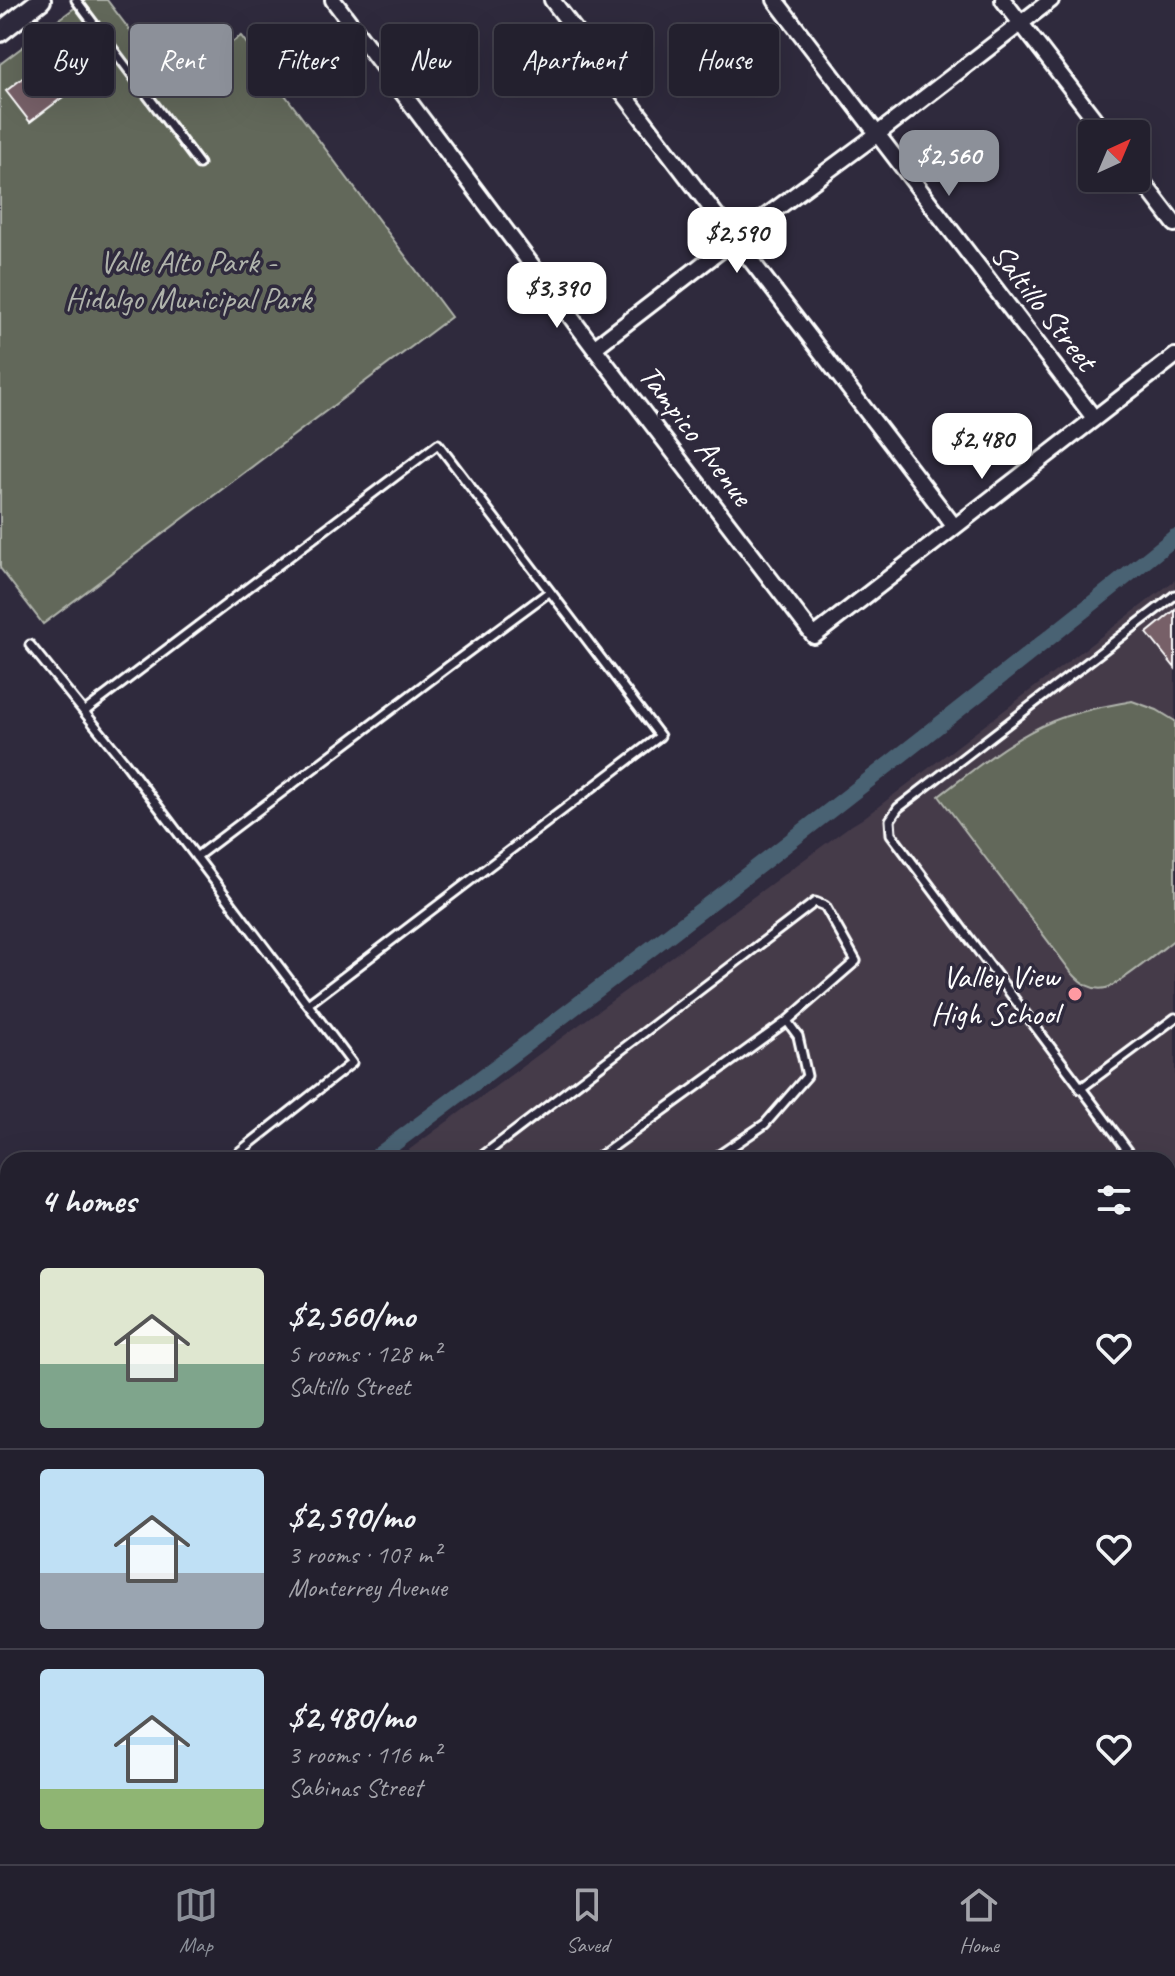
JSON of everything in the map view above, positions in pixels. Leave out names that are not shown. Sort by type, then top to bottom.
[{"type":"street","points":[[0,32],[41,0]]},
{"type":"street","name":"Tampico Avenue","points":[[333,0],[814,636],[954,526]]},
{"type":"street","points":[[552,0],[954,526],[1175,356]]},
{"type":"street","name":"Saltillo Street","points":[[775,0],[1094,418]]},
{"type":"street","points":[[1003,0],[1095,120]]},
{"type":"street","points":[[594,348],[1051,0]]},
{"type":"street","points":[[1150,191],[1175,224]]},
{"type":"lane","points":[[76,0],[199,164]]},
{"type":"lane","points":[[84,712],[438,444],[660,736],[308,1004]]},
{"type":"lane","points":[[196,857],[549,592]]},
{"type":"lane","points":[[1129,1152],[891,834],[890,820],[898,808],[1175,595]]},
{"type":"lane","points":[[30,645],[123,760],[352,1063],[239,1152]]},
{"type":"lane","points":[[487,1152],[815,902],[825,906],[856,961],[787,1021],[606,1152]]},
{"type":"lane","points":[[1080,1089],[1175,1018]]},
{"type":"lane","points":[[724,1152],[765,1124],[807,1076],[798,1036],[787,1021]]},
{"type":"shaded area","points":[[1175,580],[1175,1152],[406,1152],[847,828]]},
{"type":"green space","name":"Valle Alto Park - Hidalgo Municipal Park","points":[[85,0],[107,0],[130,31],[130,96],[232,96],[232,42],[241,36],[248,45],[248,96],[286,96],[451,317],[43,624],[0,568],[0,64],[24,46],[24,96],[114,96],[114,24],[53,24]]},
{"type":"green space","points":[[1132,701],[1175,721],[1175,939],[1112,986],[1096,988],[1083,983],[1072,973],[939,796],[994,755],[1038,728],[1072,714]]},
{"type":"building","points":[[24,77],[24,96],[64,96],[30,122],[6,91]]},
{"type":"building","points":[[1175,610],[1175,668],[1147,633]]},
{"type":"waterway","points":[[383,1152],[776,852],[1175,537]]},
{"type":"place","name":"Valley View High School","points":[[1075,994]]}]
